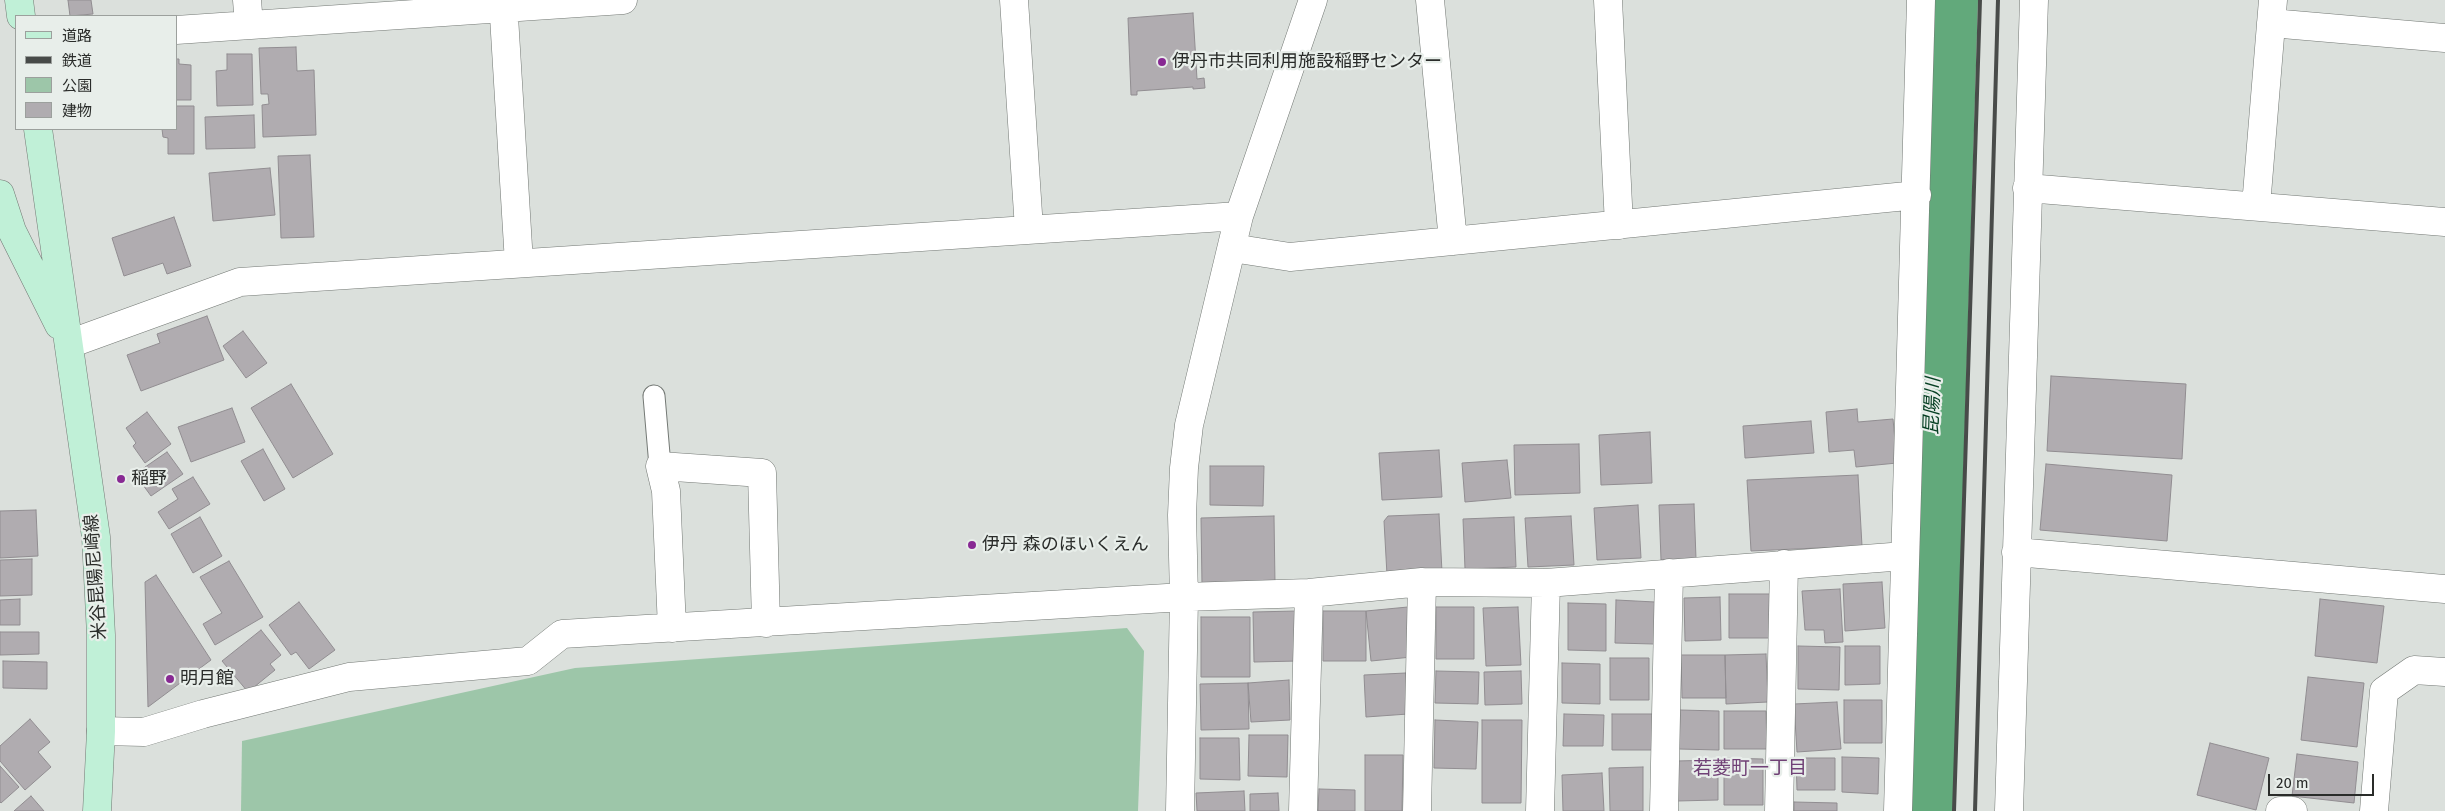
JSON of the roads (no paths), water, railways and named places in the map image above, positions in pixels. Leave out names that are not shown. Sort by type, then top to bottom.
[{"type":"main road","points":[[19,0],[21,15]]},
{"type":"main road","name":"米谷昆陽尼崎線","points":[[38,130],[96,537],[101,635],[101,731],[97,811]]},
{"type":"main road","name":"米谷昆陽尼崎線","points":[[0,194],[12,231],[69,344]]},
{"type":"street","points":[[178,30],[248,13],[623,0]]},
{"type":"street","points":[[1014,0],[1029,229]]},
{"type":"street","points":[[1180,811],[1184,598],[1182,515],[1184,468],[1189,424],[1239,216],[1313,0]]},
{"type":"street","points":[[1430,0],[1452,241]]},
{"type":"street","points":[[1608,0],[1619,225]]},
{"type":"street","points":[[1898,811],[1922,0]]},
{"type":"street","points":[[2009,811],[2034,0]]},
{"type":"street","points":[[504,4],[520,263]]},
{"type":"street","points":[[2256,206],[2272,12],[2445,38]]},
{"type":"street","points":[[2027,188],[2445,222]]},
{"type":"street","points":[[1232,248],[1290,257],[1917,195]]},
{"type":"street","points":[[69,344],[240,282],[1239,216]]},
{"type":"street","points":[[672,628],[666,491],[660,466],[762,473],[766,623]]},
{"type":"street","points":[[2016,552],[2445,589]]},
{"type":"street","points":[[101,731],[144,732],[204,714],[349,677],[528,661],[562,634],[1184,598],[1310,593],[1422,582],[1546,582],[1905,556]]},
{"type":"street","points":[[1779,811],[1784,564]]},
{"type":"street","points":[[1664,811],[1669,573]]},
{"type":"street","points":[[1417,811],[1422,582]]},
{"type":"street","points":[[1540,811],[1546,582]]},
{"type":"street","points":[[1303,811],[1310,593]]},
{"type":"street","points":[[2374,811],[2384,691],[2414,670],[2445,672]]},
{"type":"street","points":[[2280,811],[2292,811]]},
{"type":"lane","points":[[654,396],[660,466]]},
{"type":"waterway","name":"昆陽川","points":[[1921,811],[1946,0]]},
{"type":"railway","points":[[1954,811],[1980,0]]},
{"type":"railway","points":[[1975,811],[1998,0]]},
{"type":"place","name":"伊丹市共同利用施設稲野センター","points":[[1162,62]]},
{"type":"place","name":"稲野","points":[[121,479]]},
{"type":"place","name":"伊丹 森のほいくえん","points":[[972,545]]},
{"type":"place","name":"明月館","points":[[170,679]]},
{"type":"district","name":"若菱町一丁目","points":[[1750,769]]}]
